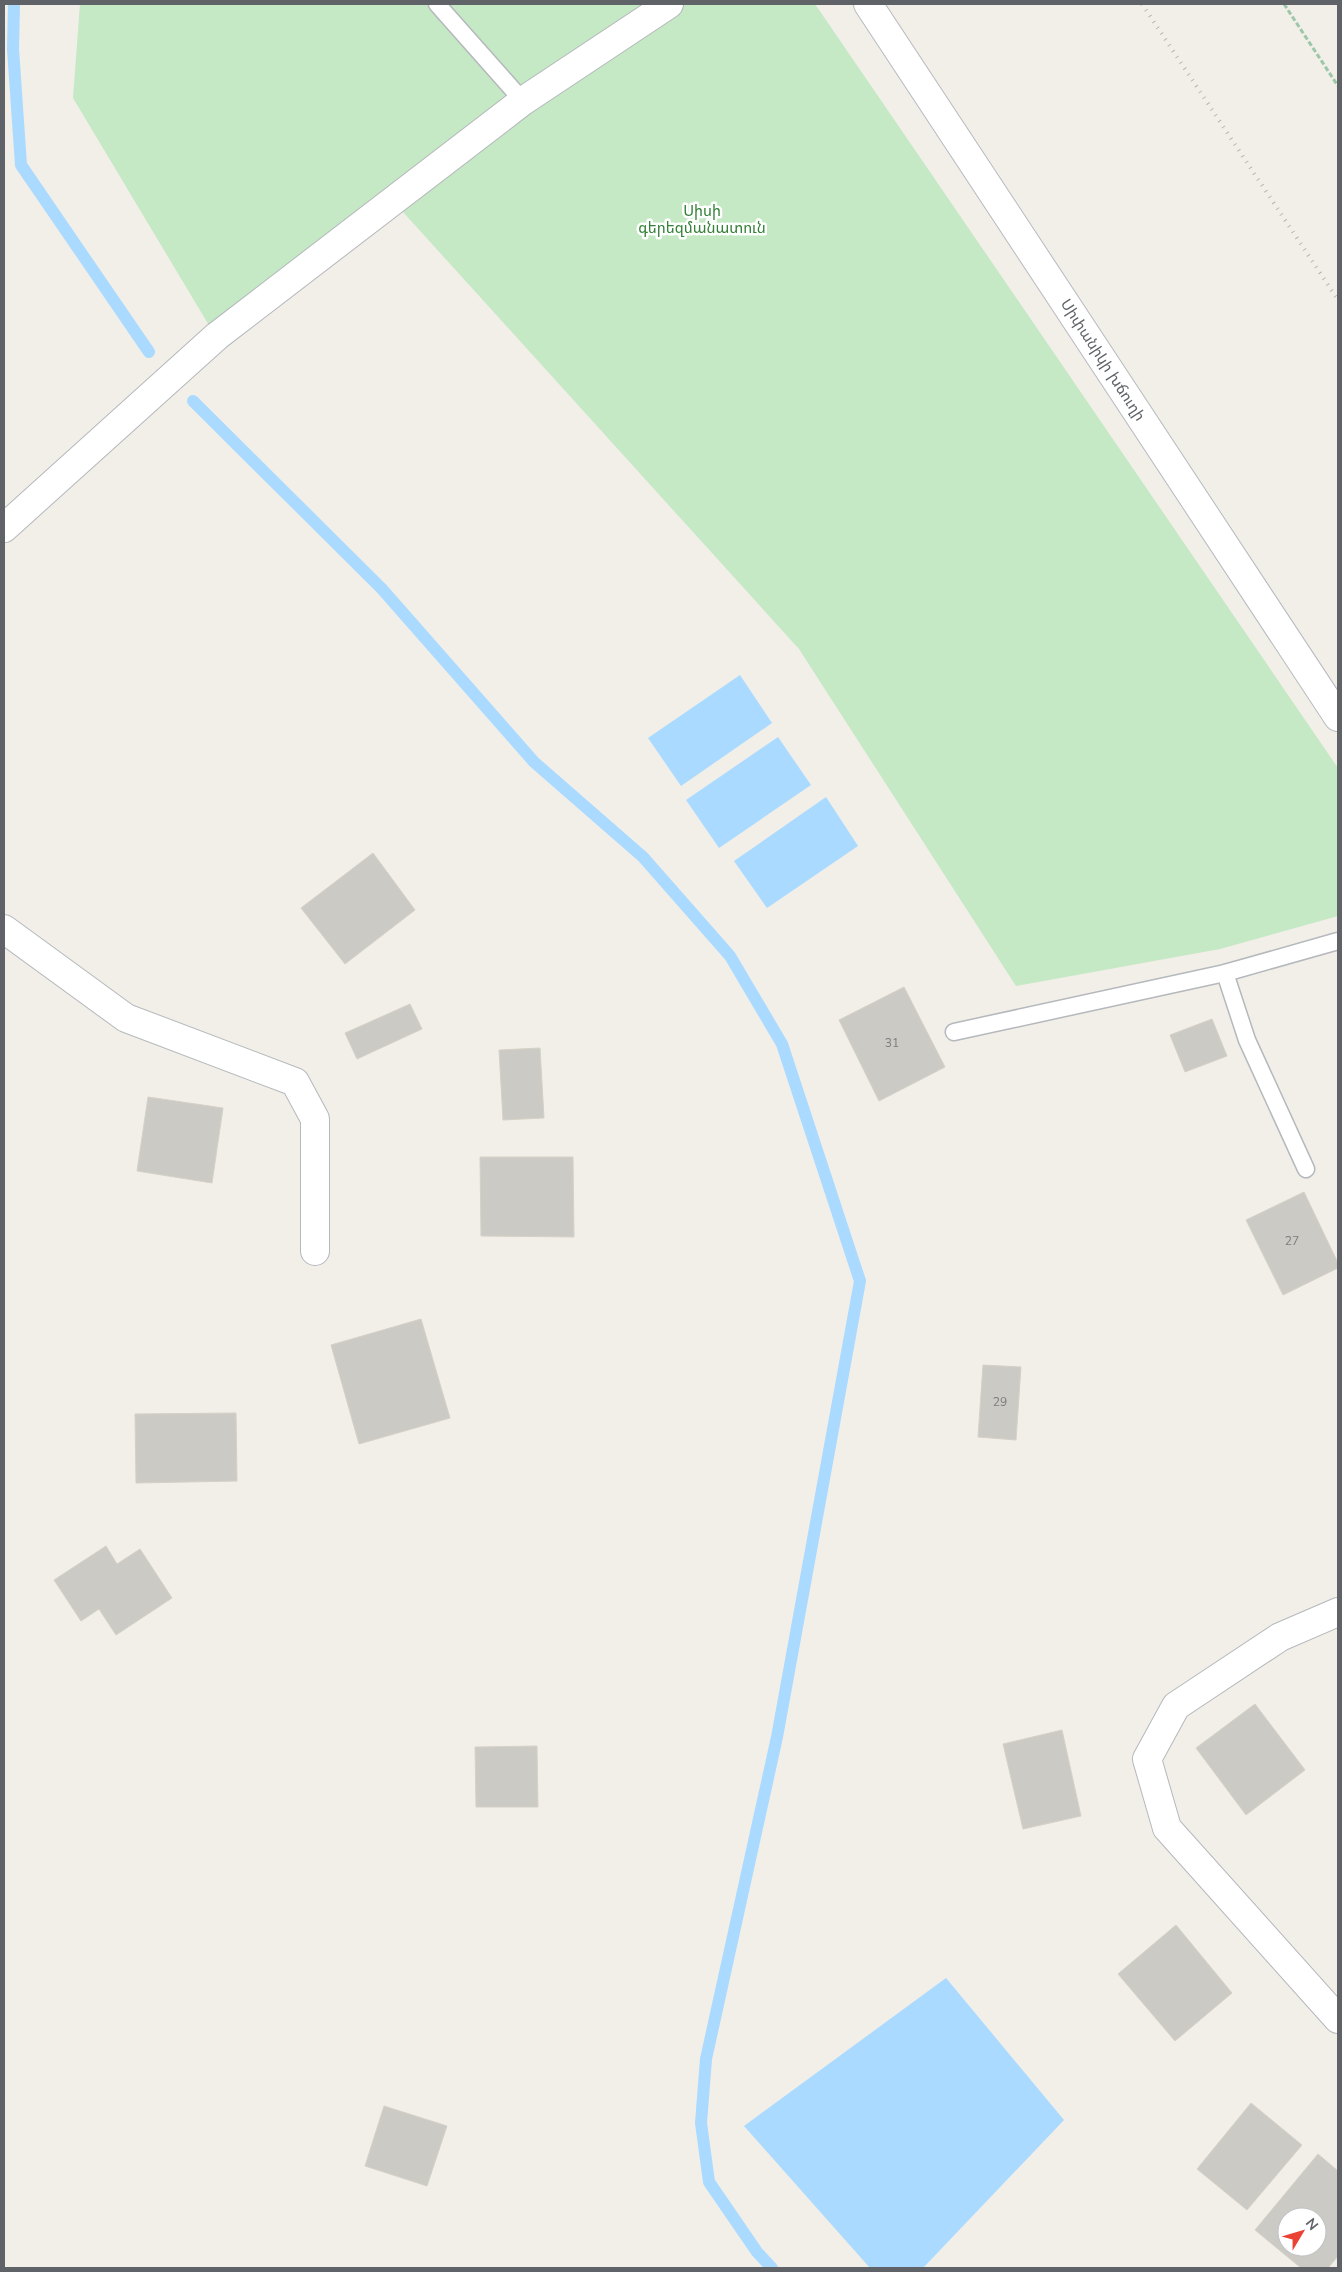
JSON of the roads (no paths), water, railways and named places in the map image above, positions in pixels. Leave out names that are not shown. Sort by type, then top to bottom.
[{"type":"street","points":[[4,528],[217,336],[523,101],[668,4]]},
{"type":"street","name":"Սիփանիկի խճուղի","points":[[868,4],[1338,717]]},
{"type":"street","points":[[4,929],[126,1018],[295,1082],[315,1118],[316,1251]]},
{"type":"street","points":[[1338,1612],[1280,1637],[1176,1706],[1147,1759],[1167,1828],[1338,2019]]},
{"type":"lane","points":[[438,4],[523,101]]},
{"type":"lane","points":[[954,1032],[1225,973],[1338,941]]},
{"type":"lane","points":[[1225,973],[1247,1040],[1306,1169]]},
{"type":"water","points":[[740,675],[772,723],[681,786],[648,738]]},
{"type":"water","points":[[778,737],[811,785],[719,848],[686,800]]},
{"type":"water","points":[[826,797],[858,846],[767,908],[734,861]]},
{"type":"water","points":[[946,1978],[1064,2120],[923,2268],[870,2268],[744,2126]]},
{"type":"waterway","points":[[14,4],[13,49],[21,165],[149,352]]},
{"type":"waterway","points":[[193,401],[382,589],[534,762],[643,857],[730,956],[782,1044],[860,1281],[777,1737],[706,2059],[701,2123],[709,2182],[757,2252],[772,2268]]},
{"type":"railway","points":[[1142,4],[1338,300]]},
{"type":"park label","name":"Սիսի գերեզմանատուն","points":[[702,220]]}]
